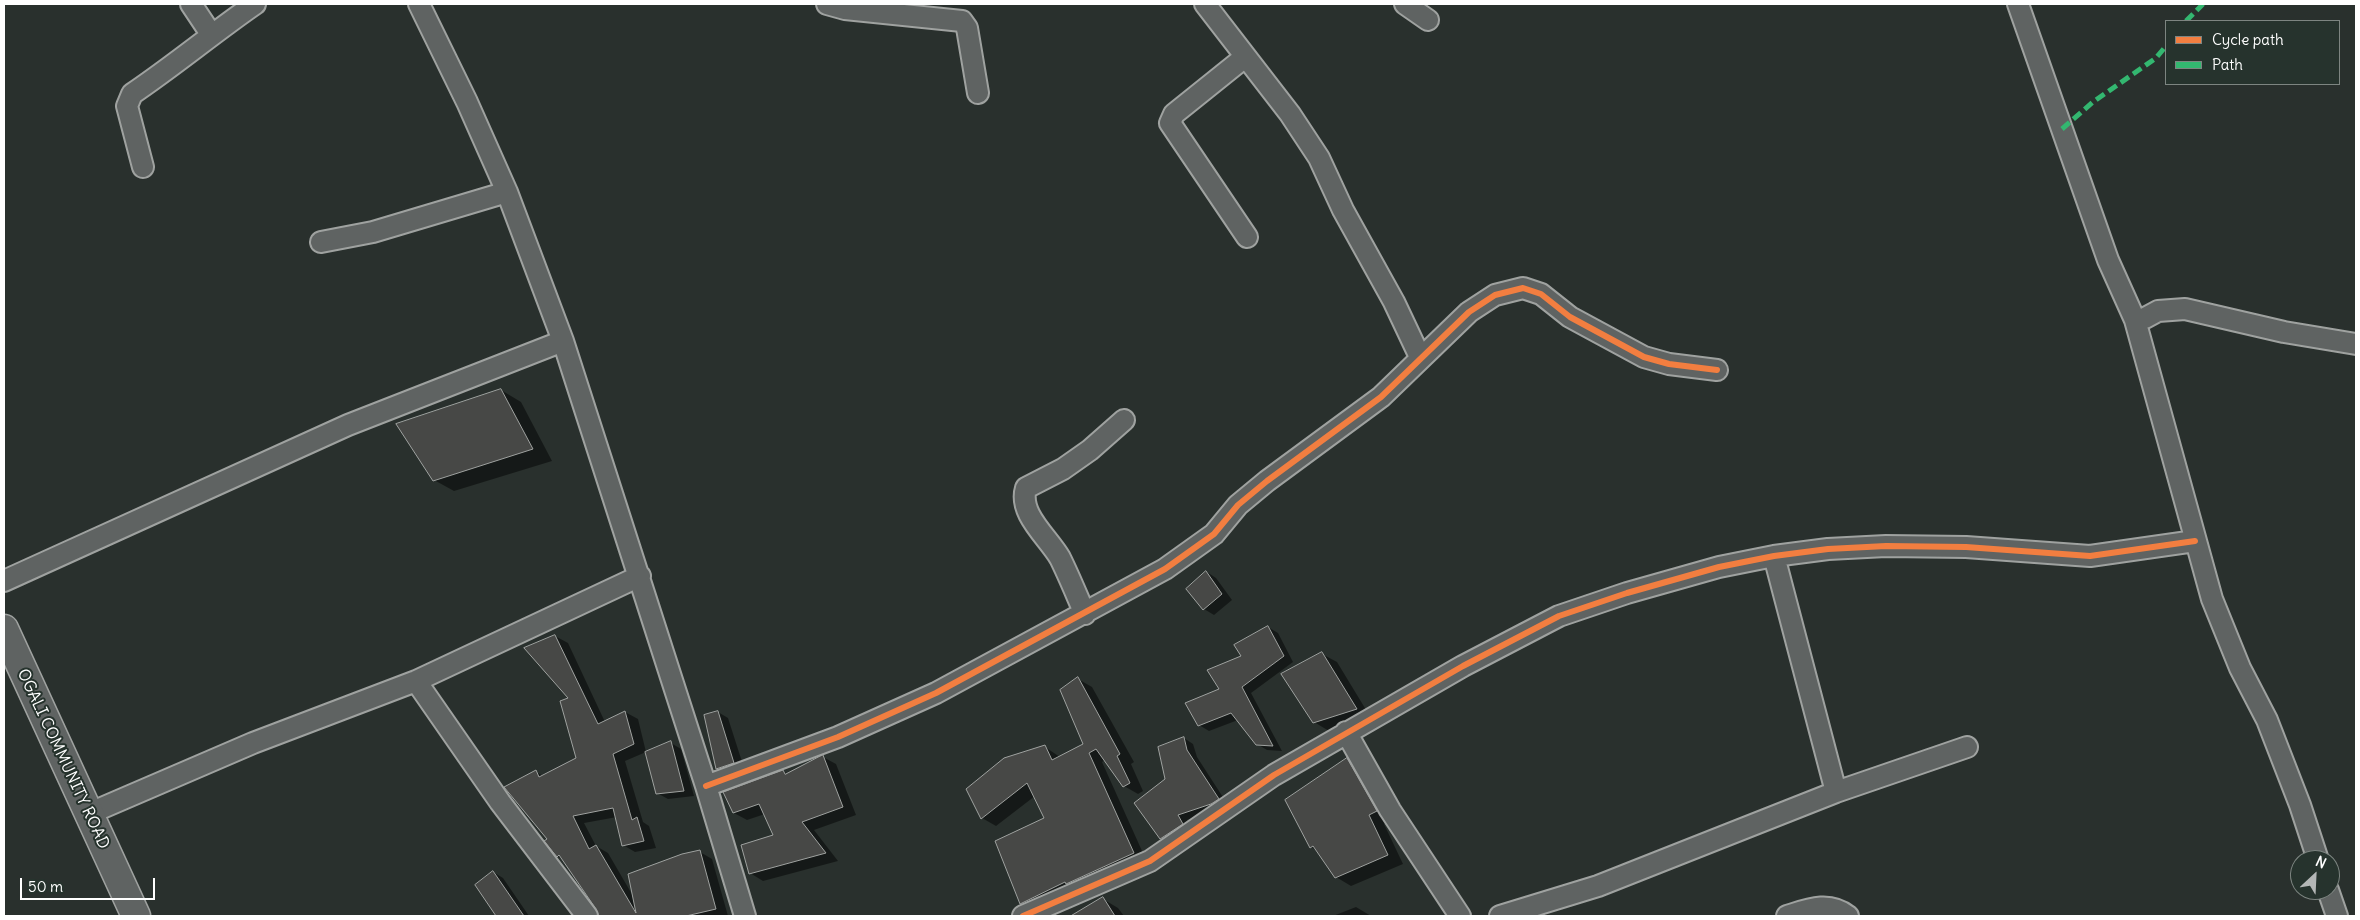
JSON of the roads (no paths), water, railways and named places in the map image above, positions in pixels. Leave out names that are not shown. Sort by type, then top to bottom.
[{"type":"street","points":[[191,4],[211,34]]},
{"type":"street","points":[[144,167],[127,106],[132,94],[178,62],[211,34],[255,4]]},
{"type":"street","points":[[419,4],[467,102],[507,192],[563,341],[640,576],[745,916]]},
{"type":"street","points":[[826,4],[845,9],[962,21],[967,28],[978,93]]},
{"type":"street","points":[[1205,4],[1290,114],[1319,158],[1343,210],[1420,357]]},
{"type":"street","points":[[1405,4],[1428,20]]},
{"type":"street","points":[[2018,4],[2108,260],[2135,320],[2212,600],[2240,668],[2268,720],[2315,850]]},
{"type":"street","points":[[1245,57],[1174,114],[1170,123],[1247,237]]},
{"type":"street","points":[[321,242],[373,232],[507,192]]},
{"type":"street","points":[[706,786],[838,737],[936,694],[1166,569],[1214,534],[1238,505],[1381,397],[1420,357],[1469,312],[1495,295],[1523,288],[1541,294],[1570,317],[1644,357],[1669,364],[1717,370]]},
{"type":"street","points":[[2135,320],[2146,318],[2158,311],[2185,309],[2284,332],[2356,344]]},
{"type":"street","points":[[4,581],[348,425],[563,341]]},
{"type":"street","points":[[1085,614],[1059,557],[1030,515],[1023,496],[1026,488],[1063,469],[1090,450],[1124,420]]},
{"type":"street","points":[[1023,916],[1150,861],[1274,775],[1463,666],[1559,616],[1627,593],[1719,567],[1774,556],[1828,549],[1886,546],[1966,547],[2090,556],[2195,541]]},
{"type":"street","points":[[1774,556],[1836,792]]},
{"type":"street","points":[[88,814],[253,743],[416,682],[640,576]]},
{"type":"street","name":"OGALI COMMUNITY ROAD","points":[[4,629],[136,916]]},
{"type":"street","points":[[416,682],[500,802],[586,916]]},
{"type":"street","points":[[1346,732],[1390,810],[1460,916]]},
{"type":"street","points":[[1500,916],[1598,886],[1836,792],[1967,747]]},
{"type":"street","points":[[1787,916],[1825,907],[1838,908],[1848,916]]}]
